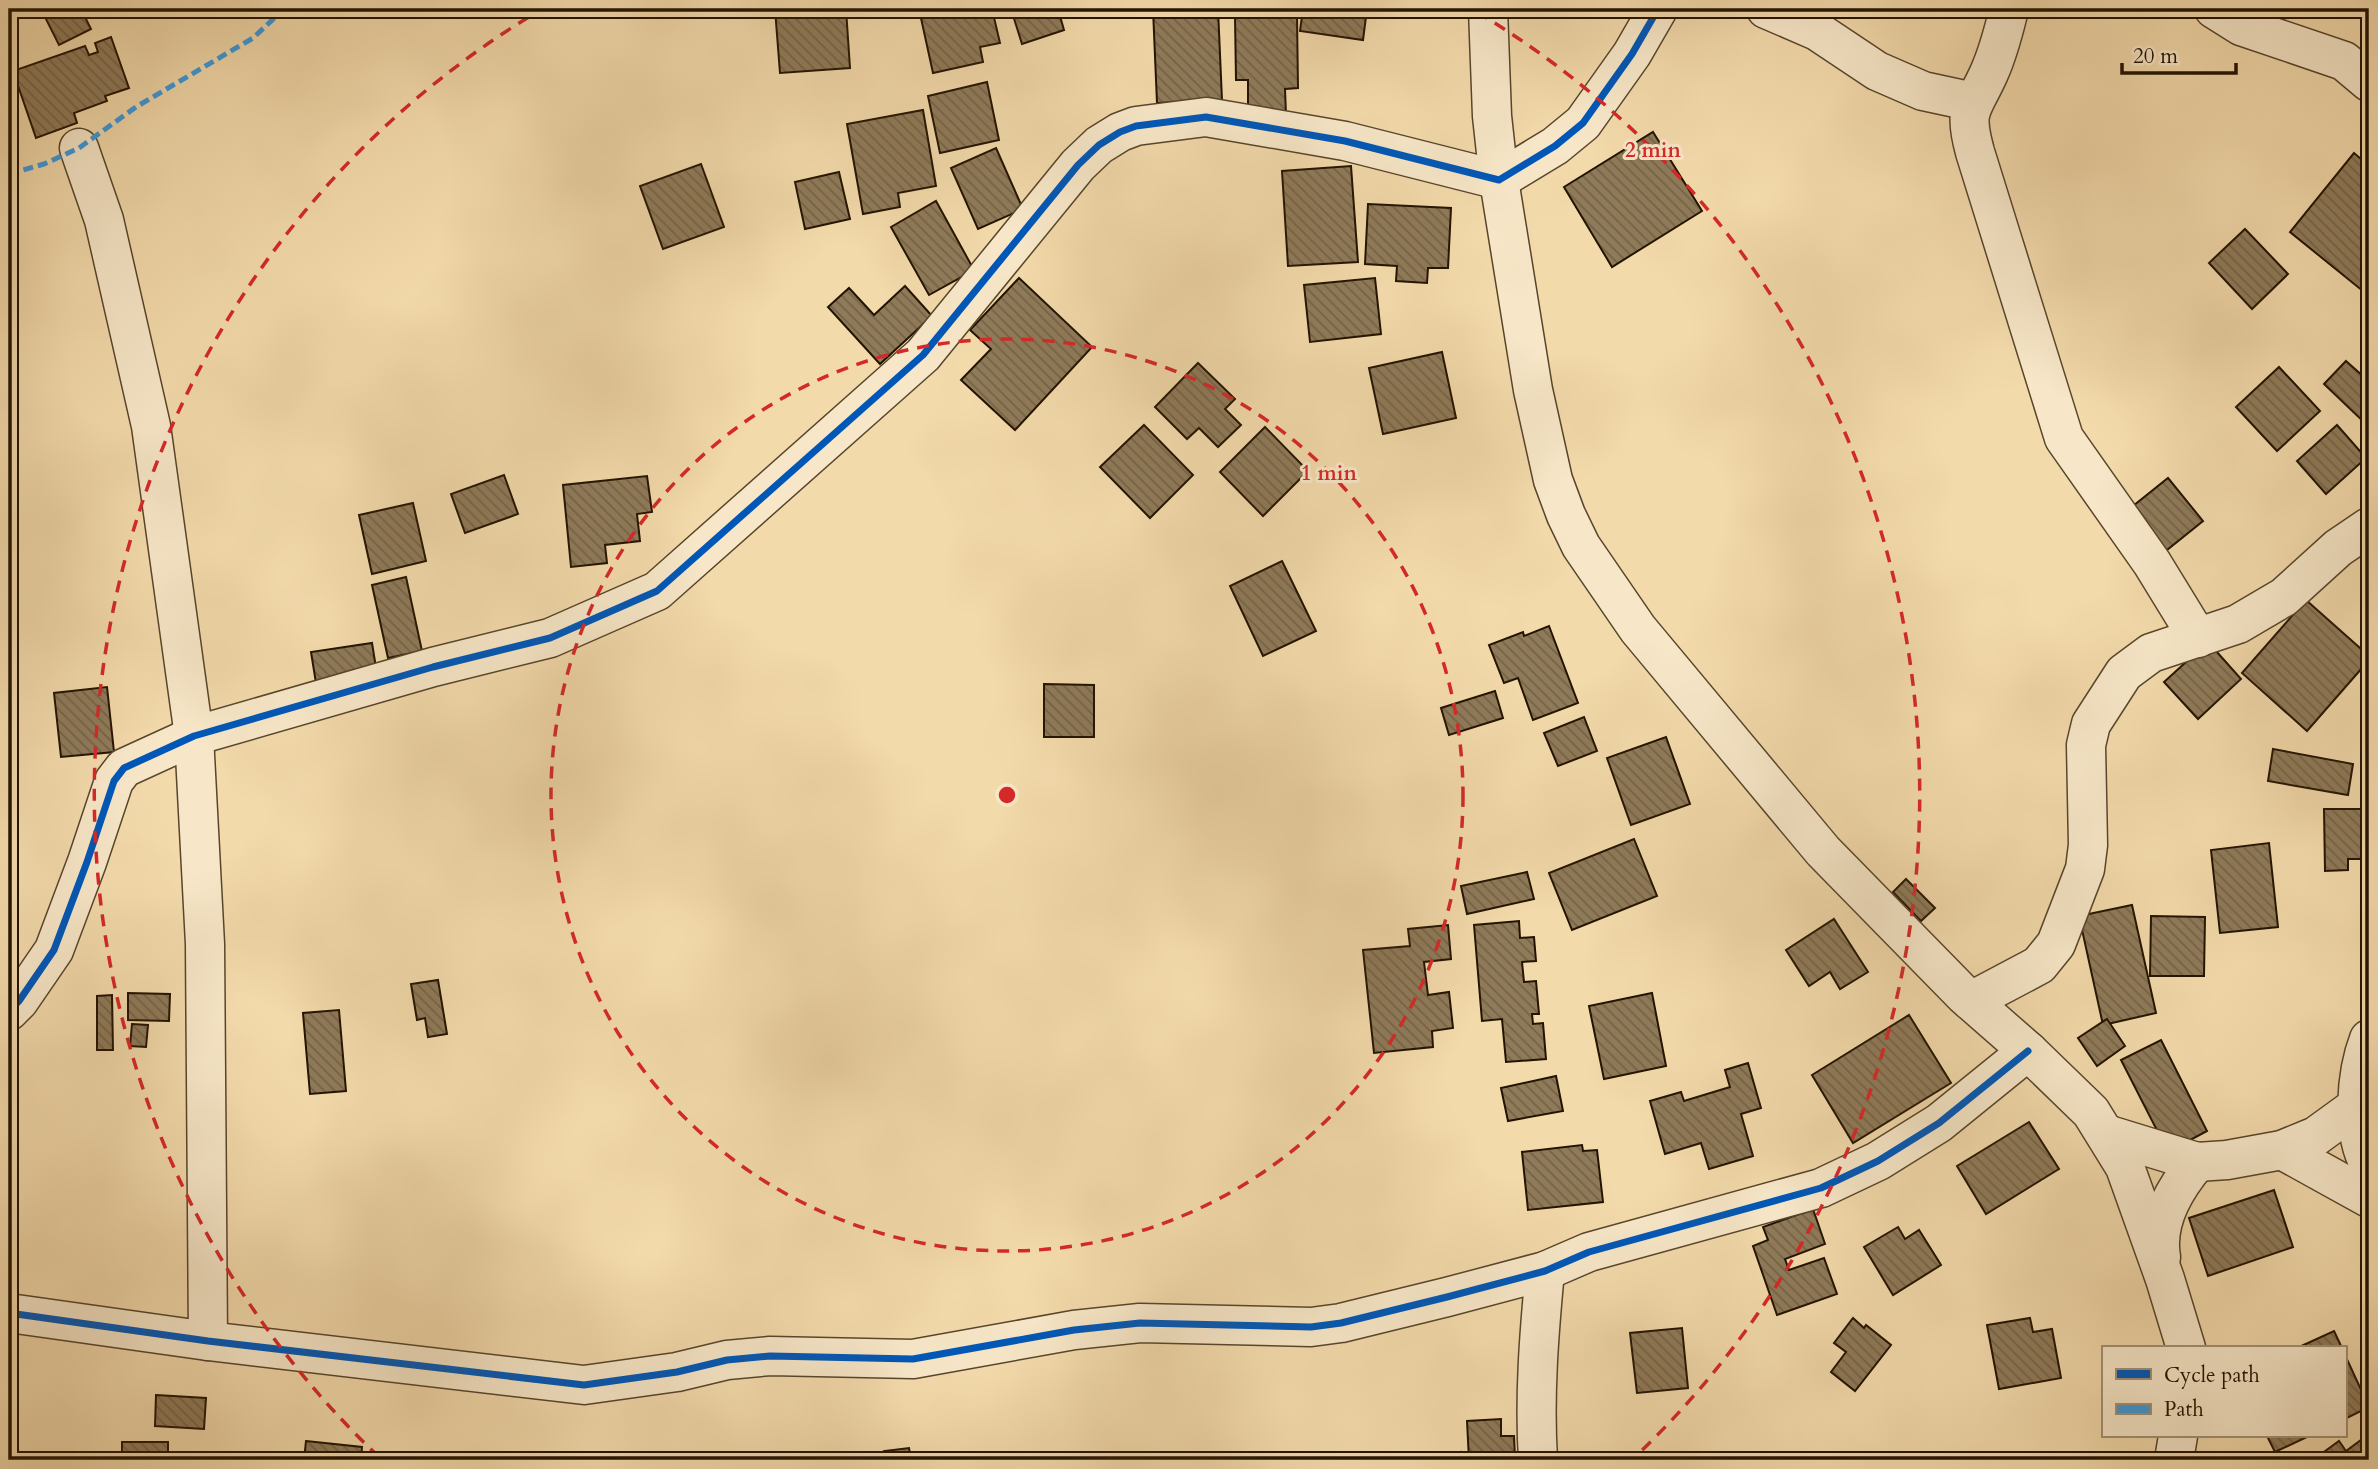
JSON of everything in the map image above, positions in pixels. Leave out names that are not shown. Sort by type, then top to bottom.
[{"type":"street","points":[[1488,9],[1492,116],[1499,180],[1533,390],[1553,480],[1581,546],[1637,629],[1823,851],[1971,1001],[2091,1112],[2125,1167],[2185,1346]]},
{"type":"street","points":[[9,1011],[19,1001],[54,950],[114,781],[124,768],[194,736],[433,667],[550,638],[657,591],[923,355],[1078,165],[1099,145],[1120,132],[1136,125],[1206,117],[1345,141],[1499,180],[1555,146],[1583,123],[1632,54],[1658,9]]},
{"type":"street","points":[[1766,9],[1817,31],[1877,71],[1923,91],[1974,102]]},
{"type":"street","points":[[2009,9],[1990,72],[1970,110],[1969,129],[1975,152],[2064,438],[2152,563],[2198,638]]},
{"type":"street","points":[[2214,9],[2241,26],[2344,61],[2369,82]]},
{"type":"street","points":[[79,148],[104,220],[151,426],[194,736],[205,944],[208,1341]]},
{"type":"street","points":[[1971,1001],[2039,965],[2056,944],[2085,869],[2088,845],[2086,745],[2091,724],[2124,673],[2151,653],[2238,624],[2284,597],[2338,548],[2369,527]]},
{"type":"street","points":[[2369,1039],[2357,1107],[2361,1141],[2369,1164]]},
{"type":"street","points":[[9,1313],[208,1341],[584,1385],[677,1372],[727,1360],[769,1356],[913,1359],[1074,1331],[1140,1323],[1311,1327],[1447,1297],[1545,1271],[1589,1252],[1821,1188],[1878,1161],[1939,1123],[2028,1051]]},
{"type":"street","points":[[2106,1134],[2197,1162],[2227,1160],[2282,1150],[2316,1136],[2357,1107]]},
{"type":"street","points":[[2282,1150],[2369,1198]]},
{"type":"street","points":[[2165,1279],[2159,1244],[2168,1205],[2180,1182],[2197,1162]]},
{"type":"street","points":[[1538,1460],[1537,1361],[1545,1271]]},
{"type":"street","points":[[2174,1460],[2178,1438]]},
{"type":"building","points":[[41,9],[81,9],[91,29],[59,45]]},
{"type":"building","points":[[775,9],[846,9],[850,68],[780,73]]},
{"type":"building","points":[[919,9],[992,9],[1000,43],[980,47],[983,62],[933,73]]},
{"type":"building","points":[[1011,9],[1058,9],[1064,30],[1022,44]]},
{"type":"building","points":[[1153,9],[1218,9],[1222,100],[1157,103]]},
{"type":"building","points":[[1303,9],[1367,9],[1363,40],[1300,31]]},
{"type":"building","points":[[1235,16],[1297,16],[1298,88],[1285,89],[1286,114],[1248,115],[1248,80],[1236,80]]},
{"type":"building","points":[[111,37],[129,88],[105,96],[107,101],[74,113],[77,123],[36,138],[13,71],[85,46],[89,55],[98,52],[95,43]]},
{"type":"building","points":[[987,82],[999,140],[940,153],[928,96]]},
{"type":"building","points":[[923,110],[936,186],[898,193],[900,207],[863,214],[847,124]]},
{"type":"building","points":[[1653,132],[1702,211],[1612,267],[1564,187]]},
{"type":"building","points":[[996,148],[1023,209],[978,229],[951,168]]},
{"type":"building","points":[[2354,153],[2369,166],[2369,296],[2290,232]]},
{"type":"building","points":[[701,164],[724,227],[663,249],[640,186]]},
{"type":"building","points":[[1351,166],[1358,262],[1288,266],[1282,171]]},
{"type":"building","points":[[839,172],[850,219],[805,229],[795,182]]},
{"type":"building","points":[[936,201],[974,270],[929,295],[891,227]]},
{"type":"building","points":[[1368,204],[1451,208],[1448,268],[1428,268],[1427,283],[1396,281],[1397,266],[1365,264]]},
{"type":"building","points":[[2245,229],[2288,274],[2252,309],[2209,263]]},
{"type":"building","points":[[1019,278],[1092,347],[1015,430],[961,380],[991,349],[970,330]]},
{"type":"building","points":[[1375,278],[1381,334],[1310,342],[1304,285]]},
{"type":"building","points":[[905,286],[932,316],[880,364],[828,307],[849,288],[874,315]]},
{"type":"building","points":[[1442,352],[1456,418],[1383,434],[1369,368]]},
{"type":"building","points":[[2346,361],[2364,377],[2369,371],[2369,427],[2324,384]]},
{"type":"building","points":[[1198,363],[1235,399],[1225,409],[1241,425],[1218,447],[1199,428],[1187,439],[1155,407]]},
{"type":"building","points":[[2279,367],[2320,411],[2277,451],[2236,407]]},
{"type":"building","points":[[1144,425],[1193,475],[1150,518],[1100,467]]},
{"type":"building","points":[[2337,425],[2366,458],[2326,494],[2297,461]]},
{"type":"building","points":[[1265,427],[1308,471],[1263,516],[1220,472]]},
{"type":"building","points":[[504,475],[518,514],[465,533],[451,494]]},
{"type":"building","points":[[647,476],[652,512],[637,514],[640,541],[605,545],[607,563],[571,567],[563,485]]},
{"type":"building","points":[[2168,478],[2203,521],[2157,558],[2123,514]]},
{"type":"building","points":[[413,503],[426,561],[372,574],[359,515]]},
{"type":"building","points":[[1282,561],[1316,631],[1263,656],[1230,586]]},
{"type":"building","points":[[406,577],[422,651],[388,658],[372,585]]},
{"type":"building","points":[[2306,600],[2369,656],[2369,660],[2307,731],[2242,673]]},
{"type":"building","points":[[1549,626],[1578,703],[1533,720],[1518,678],[1504,683],[1489,645],[1523,632],[1524,636]]},
{"type":"building","points":[[2208,642],[2241,679],[2198,719],[2164,682]]},
{"type":"building","points":[[372,643],[377,674],[316,683],[311,652]]},
{"type":"building","points":[[1044,684],[1094,685],[1094,737],[1044,737]]},
{"type":"building","points":[[107,687],[114,752],[61,757],[54,693]]},
{"type":"building","points":[[1495,691],[1503,718],[1449,735],[1441,708]]},
{"type":"building","points":[[1584,717],[1597,751],[1558,766],[1544,733]]},
{"type":"building","points":[[1666,737],[1690,804],[1631,825],[1607,758]]},
{"type":"building","points":[[2273,749],[2353,764],[2348,795],[2268,781]]},
{"type":"building","points":[[2324,809],[2369,809],[2369,859],[2348,859],[2348,870],[2325,871]]},
{"type":"building","points":[[1634,839],[1657,896],[1572,930],[1549,873]]},
{"type":"building","points":[[2269,843],[2278,927],[2220,933],[2211,850]]},
{"type":"building","points":[[1527,872],[1534,899],[1467,914],[1461,886]]},
{"type":"building","points":[[1906,879],[1935,908],[1921,921],[1893,892]]},
{"type":"building","points":[[2132,905],[2156,1013],[2103,1025],[2079,916]]},
{"type":"building","points":[[2151,916],[2205,917],[2204,976],[2150,976]]},
{"type":"building","points":[[1834,919],[1868,972],[1840,989],[1830,972],[1809,986],[1786,950]]},
{"type":"building","points":[[1519,921],[1520,938],[1534,937],[1536,961],[1522,962],[1524,982],[1536,981],[1539,1014],[1532,1014],[1533,1024],[1543,1023],[1546,1059],[1506,1062],[1502,1019],[1482,1021],[1474,925]]},
{"type":"building","points":[[1448,925],[1451,959],[1424,962],[1428,995],[1449,992],[1453,1028],[1432,1031],[1433,1047],[1374,1053],[1363,950],[1410,946],[1408,929]]},
{"type":"building","points":[[438,980],[447,1034],[428,1037],[425,1018],[417,1020],[411,984]]},
{"type":"building","points":[[128,993],[170,994],[169,1021],[128,1020]]},
{"type":"building","points":[[1652,993],[1666,1066],[1604,1079],[1589,1006]]},
{"type":"building","points":[[112,995],[113,1050],[97,1050],[97,996]]},
{"type":"building","points":[[339,1010],[346,1091],[310,1094],[303,1013]]},
{"type":"building","points":[[1909,1015],[1951,1083],[1853,1143],[1812,1075]]},
{"type":"building","points":[[2107,1019],[2125,1046],[2097,1066],[2078,1038]]},
{"type":"building","points":[[132,1024],[148,1025],[146,1047],[130,1046]]},
{"type":"building","points":[[2161,1040],[2207,1131],[2168,1152],[2121,1060]]},
{"type":"building","points":[[1748,1063],[1761,1108],[1741,1114],[1753,1156],[1709,1169],[1701,1143],[1665,1154],[1650,1101],[1681,1092],[1684,1101],[1730,1087],[1725,1070]]},
{"type":"building","points":[[1556,1076],[1563,1111],[1508,1121],[1501,1088]]},
{"type":"building","points":[[2029,1122],[2059,1169],[1986,1214],[1957,1166]]},
{"type":"building","points":[[1582,1145],[1583,1151],[1597,1150],[1603,1202],[1528,1210],[1522,1152]]},
{"type":"building","points":[[2274,1190],[2293,1247],[2208,1276],[2189,1218]]},
{"type":"building","points":[[1813,1209],[1825,1244],[1785,1259],[1789,1270],[1824,1258],[1837,1294],[1777,1315],[1753,1246],[1768,1240],[1763,1227]]},
{"type":"building","points":[[1898,1227],[1905,1239],[1919,1230],[1941,1265],[1893,1295],[1864,1247]]},
{"type":"building","points":[[1853,1318],[1891,1345],[1855,1391],[1831,1372],[1846,1352],[1834,1343]]},
{"type":"building","points":[[2030,1318],[2033,1332],[2052,1329],[2061,1378],[1999,1389],[1987,1325]]},
{"type":"building","points":[[1682,1328],[1688,1388],[1637,1393],[1630,1333]]},
{"type":"building","points":[[2334,1331],[2341,1346],[2301,1346]]},
{"type":"building","points":[[2346,1357],[2369,1407],[2346,1418]]},
{"type":"building","points":[[156,1395],[206,1398],[204,1429],[155,1426]]},
{"type":"building","points":[[1501,1419],[1501,1436],[1514,1436],[1515,1458],[1469,1460],[1467,1421]]},
{"type":"building","points":[[2365,1437],[2369,1443],[2369,1460],[2313,1460],[2339,1441],[2346,1451]]},
{"type":"building","points":[[2268,1438],[2305,1438],[2275,1452]]},
{"type":"building","points":[[306,1441],[362,1447],[361,1460],[304,1460]]},
{"type":"building","points":[[122,1442],[168,1442],[168,1460],[122,1460]]},
{"type":"building","points":[[909,1448],[911,1460],[886,1460],[884,1451]]},
{"type":"building","points":[[1461,1452],[1463,1460],[1424,1458]]},
{"type":"marked path","points":[[9,174],[44,164],[79,148],[136,107],[253,38],[284,9]]},
{"type":"cycle path","points":[[9,1011],[19,1001],[54,950],[114,781],[124,768],[194,736],[433,667],[550,638],[657,591],[923,355],[1078,165],[1099,145],[1120,132],[1136,126],[1206,117],[1345,141],[1499,180],[1555,146],[1583,123],[1632,54],[1658,9]]},
{"type":"cycle path","points":[[9,1313],[208,1341],[584,1385],[677,1372],[727,1360],[770,1356],[913,1359],[1074,1330],[1140,1323],[1311,1327],[1341,1323],[1545,1271],[1589,1252],[1821,1188],[1878,1161],[1939,1123],[2028,1051]]}]
